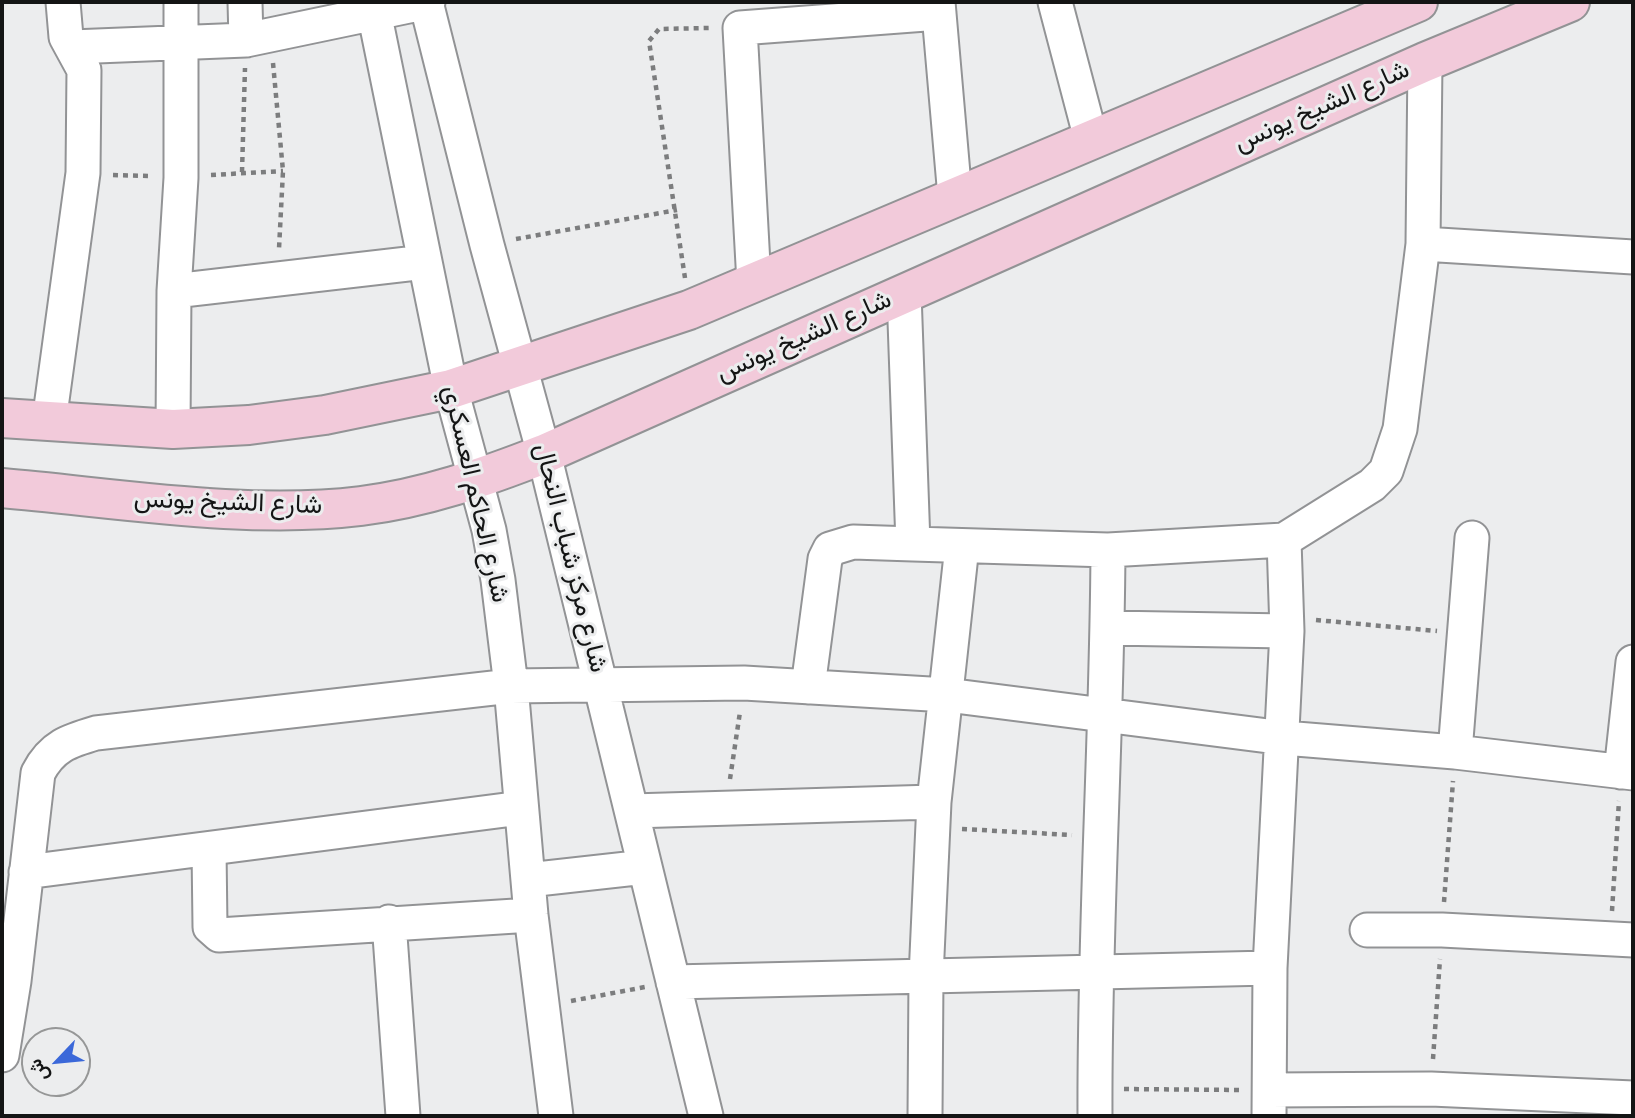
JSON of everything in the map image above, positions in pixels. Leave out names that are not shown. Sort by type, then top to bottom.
[{"type":"street","points":[[49,422],[83,173],[84,70],[64,27],[63,2]]},
{"type":"street","points":[[173,429],[174,291],[181,178],[181,2]]},
{"type":"street","points":[[245,2],[258,37]]},
{"type":"street","points":[[72,47],[258,37],[373,7],[427,2]]},
{"type":"street","name":"شارع مركز شباب النحال","points":[[427,2],[487,245],[544,454],[706,1116]]},
{"type":"street","points":[[1055,2],[1091,139]]},
{"type":"street","points":[[2,418],[173,429],[325,415],[450,389],[521,368],[689,310],[1418,2]]},
{"type":"street","name":"شارع الشيخ يونس","points":[[2,488],[293,510],[361,506],[428,494],[476,480],[544,454],[1426,62],[1570,2]]},
{"type":"street","name":"شارع الحاكم العسكري","points":[[373,7],[450,389],[476,480],[498,580],[511,686],[531,915],[556,1116]]},
{"type":"street","points":[[754,283],[740,28],[938,8],[955,197]]},
{"type":"street","points":[[808,687],[825,559],[830,549],[853,542],[1108,550],[1284,540],[1372,485],[1386,471],[1400,429],[1423,244],[1426,62]]},
{"type":"street","points":[[1423,244],[1633,257]]},
{"type":"street","points":[[174,291],[425,262]]},
{"type":"street","points":[[904,293],[913,544]]},
{"type":"street","points":[[1454,752],[1472,538]]},
{"type":"street","points":[[1284,540],[1287,624],[1284,738],[1270,968],[1270,1103],[1431,1089],[1633,1098]]},
{"type":"street","points":[[925,1116],[926,977],[933,815],[962,546]]},
{"type":"street","points":[[1095,1102],[1095,973],[1107,716],[1108,550]]},
{"type":"street","points":[[1108,628],[1287,624]]},
{"type":"street","points":[[2,1055],[38,773],[47,755],[64,742],[96,733],[511,686],[744,683],[947,695],[1284,738],[1454,752],[1627,773],[1633,662]]},
{"type":"street","points":[[632,811],[727,806],[933,815]]},
{"type":"street","points":[[26,872],[521,808]]},
{"type":"street","points":[[209,849],[210,927],[219,935],[531,915]]},
{"type":"street","points":[[528,880],[645,867]]},
{"type":"street","points":[[389,922],[403,1116]]},
{"type":"street","points":[[1367,930],[1442,930],[1622,939]]},
{"type":"street","points":[[673,982],[1270,968]]},
{"type":"path","points":[[689,310],[677,210],[649,41],[659,29],[740,28]]},
{"type":"path","points":[[258,37],[242,172],[284,171]]},
{"type":"path","points":[[258,37],[284,171],[277,280]]},
{"type":"path","points":[[83,173],[181,178]]},
{"type":"path","points":[[487,245],[677,210]]},
{"type":"path","points":[[1287,624],[1465,634]]},
{"type":"path","points":[[727,806],[744,683]]},
{"type":"path","points":[[1431,1089],[1454,752]]},
{"type":"path","points":[[1622,939],[1627,773]]},
{"type":"path","points":[[933,815],[1100,836]]},
{"type":"path","points":[[542,1006],[673,982]]},
{"type":"path","points":[[1095,1102],[1270,1103]]}]
